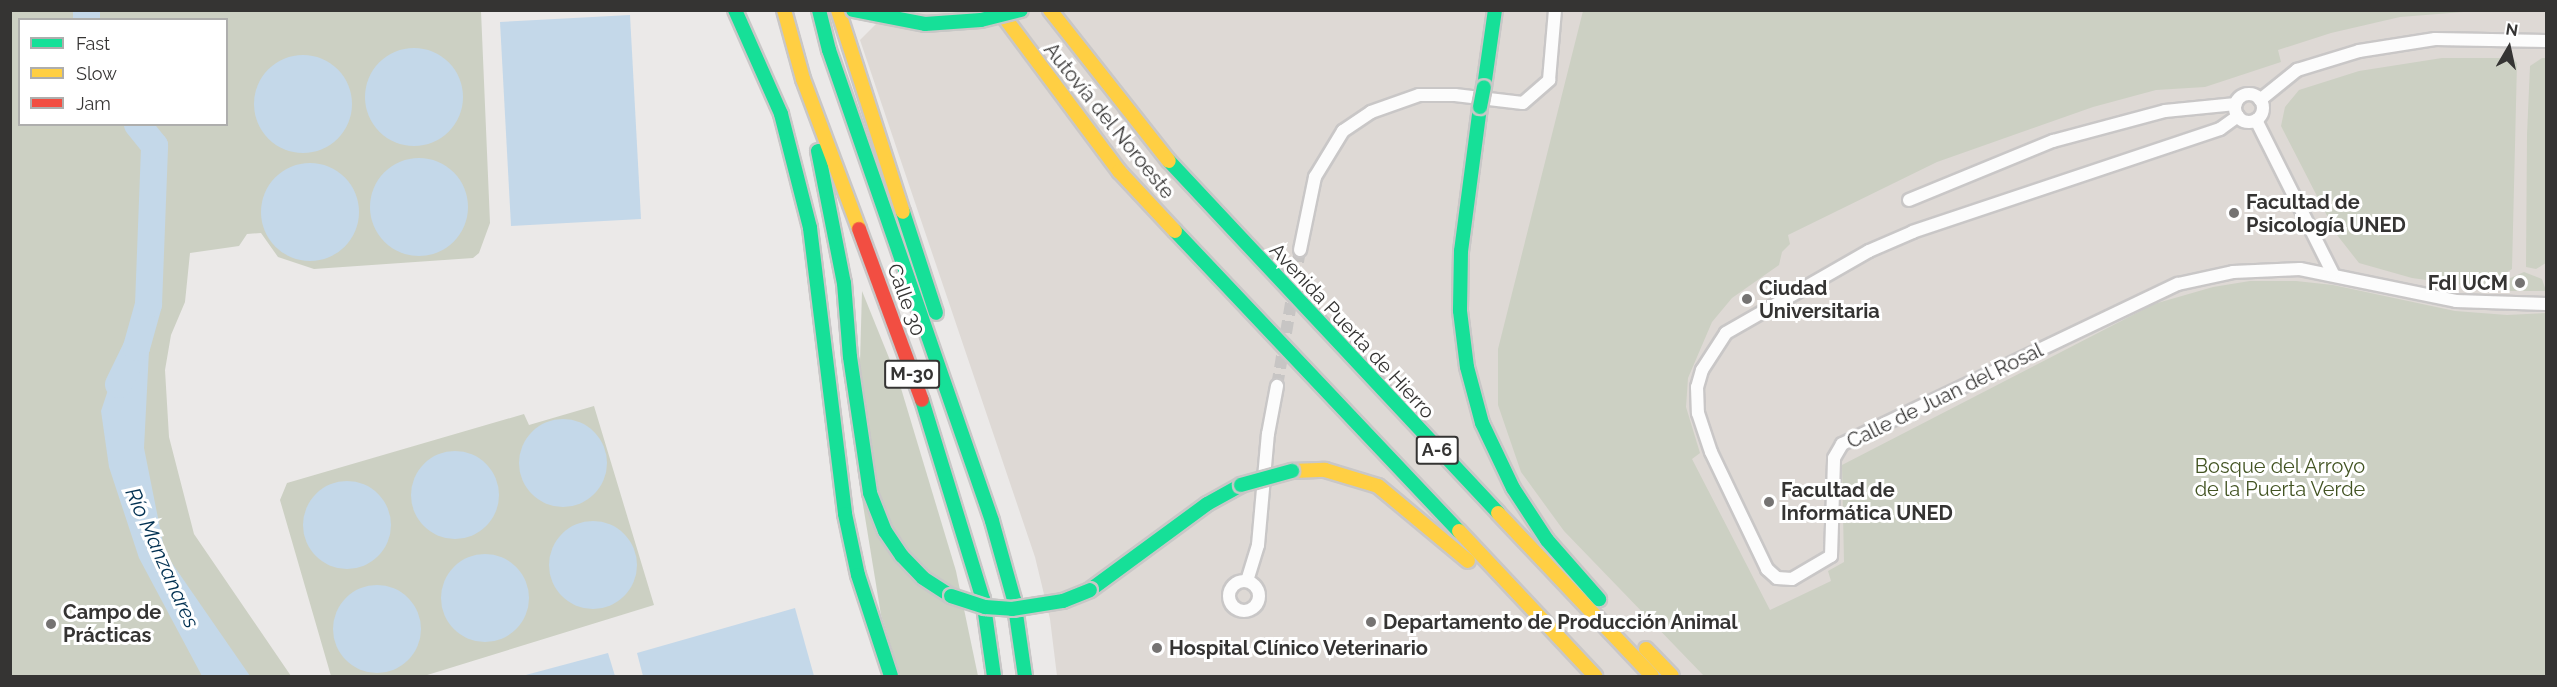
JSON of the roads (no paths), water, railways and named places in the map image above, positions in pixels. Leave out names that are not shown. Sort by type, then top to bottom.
[{"type":"highway","points":[[735,10],[780,114],[810,228],[845,514],[861,586],[891,676]]},
{"type":"highway","name":"Calle 30","points":[[784,10],[803,80],[940,450],[984,599],[994,676]]},
{"type":"highway","name":"Calle 30","points":[[819,10],[829,50],[992,522],[1014,600],[1024,676]]},
{"type":"highway","points":[[838,10],[994,490],[992,522]]},
{"type":"highway","points":[[853,10],[926,24],[981,20],[1021,10]]},
{"type":"highway","name":"Autovía del Noroeste","points":[[999,10],[1119,171],[1192,252],[1559,638]]},
{"type":"highway","name":"Autovía del Noroeste","points":[[1050,10],[1150,141],[1223,222]]},
{"type":"highway","points":[[1495,10],[1463,221],[1460,302],[1467,367],[1482,423],[1513,488],[1547,540],[1672,676]]},
{"type":"highway","points":[[803,80],[844,283],[850,357],[870,493],[885,531],[902,556],[923,578],[951,596],[985,607],[1012,609],[1063,601],[1090,590],[1207,504],[1241,485],[1292,471],[1325,470],[1378,486],[1559,638]]},
{"type":"highway","name":"Avenida Puerta de Hierro","points":[[1223,222],[1652,676]]},
{"type":"highway","name":"A-6","points":[[1559,638],[1595,676]]},
{"type":"street","points":[[1300,250],[1315,177],[1342,132],[1379,108],[1419,95],[1455,94],[1523,103],[1549,80],[1555,10]]},
{"type":"street","points":[[2260,100],[2297,70],[2359,51],[2435,39],[2547,41]]},
{"type":"street","points":[[2237,110],[2247,94],[2260,100]]},
{"type":"street","points":[[2256,120],[2262,108],[2260,100]]},
{"type":"street","points":[[2237,110],[2246,122],[2256,120]]},
{"type":"street","points":[[1909,200],[2052,141],[2165,111],[2237,110]]},
{"type":"street","name":"Calle de Juan del Rosal","points":[[2237,110],[2220,129],[1913,232],[1869,251],[1742,320],[1726,333],[1702,369],[1697,387],[1702,431],[1767,569],[1777,578],[1792,579],[1831,556],[1834,458],[1842,444],[1852,438],[2178,284],[2202,276],[2255,270],[2300,269],[2333,274]]},
{"type":"street","points":[[2256,120],[2333,274],[2390,290],[2480,303],[2547,304]]},
{"type":"street","points":[[1247,581],[1258,545],[1268,434],[1277,386]]},
{"type":"water","points":[[630,15],[641,219],[511,226],[500,22]]},
{"type":"water","points":[[414,48],[433,51],[449,62],[460,78],[463,97],[460,116],[449,132],[433,143],[414,146],[395,143],[379,132],[368,116],[365,97],[368,78],[379,62],[395,51]]},
{"type":"water","points":[[303,55],[322,58],[338,69],[349,85],[352,104],[349,123],[338,139],[322,150],[303,153],[284,150],[268,139],[257,123],[254,104],[257,85],[268,69],[284,58]]},
{"type":"water","points":[[419,158],[438,161],[454,172],[465,188],[468,207],[465,226],[454,242],[438,253],[419,256],[400,253],[384,242],[373,226],[370,207],[373,188],[384,172],[400,161]]},
{"type":"water","points":[[310,163],[329,167],[345,177],[355,193],[359,212],[355,231],[345,247],[329,257],[310,261],[291,257],[275,247],[265,231],[261,212],[265,193],[275,177],[291,167]]},
{"type":"water","points":[[149,351],[144,448],[165,553],[250,676],[202,676],[139,558],[109,467],[101,411],[120,354]]},
{"type":"water","points":[[563,419],[580,423],[594,432],[603,446],[607,463],[603,480],[594,494],[580,503],[563,507],[546,503],[532,494],[523,480],[519,463],[523,446],[532,432],[546,423]]},
{"type":"water","points":[[455,451],[472,455],[486,464],[495,478],[499,495],[495,512],[486,526],[472,535],[455,539],[438,535],[424,526],[415,512],[411,495],[415,478],[424,464],[438,455]]},
{"type":"water","points":[[347,481],[364,485],[378,494],[387,508],[391,525],[387,542],[378,556],[364,565],[347,569],[330,565],[316,556],[307,542],[303,525],[307,508],[316,494],[330,485]]},
{"type":"water","points":[[593,521],[610,525],[624,534],[633,548],[637,565],[633,582],[624,596],[610,605],[593,609],[576,605],[562,596],[553,582],[549,565],[553,548],[562,534],[576,525]]},
{"type":"water","points":[[485,554],[502,558],[516,567],[525,581],[529,598],[525,615],[516,629],[502,638],[485,642],[468,638],[454,629],[445,615],[441,598],[445,581],[454,567],[468,558]]},
{"type":"water","points":[[377,585],[394,589],[408,598],[417,612],[421,629],[417,646],[408,660],[394,669],[377,673],[360,669],[346,660],[337,646],[333,629],[337,612],[346,598],[360,589]]},
{"type":"water","points":[[795,608],[814,676],[643,676],[637,653]]},
{"type":"water","points":[[608,653],[615,676],[522,676]]},
{"type":"waterway","name":"Río Manzanares","points":[[86,10],[86,18]]},
{"type":"waterway","name":"Río Manzanares","points":[[118,384],[136,347],[148,304],[154,145],[139,126]]},
{"type":"tunnel","points":[[1277,386],[1300,250]]},
{"type":"place","name":"Facultad de Psicología UNED","points":[[2234,213]]},
{"type":"place","name":"FdI UCM","points":[[2520,283]]},
{"type":"place","name":"Ciudad Universitaria","points":[[1747,299]]},
{"type":"place","name":"Facultad de Informática UNED","points":[[1769,502]]},
{"type":"place","name":"Departamento de Producción Animal","points":[[1371,622]]},
{"type":"place","name":"Campo de Prácticas","points":[[51,624]]},
{"type":"place","name":"Hospital Clínico Veterinario","points":[[1157,648]]},
{"type":"park label","name":"Bosque del Arroyo de la Puerta Verde","points":[[2280,478]]}]
